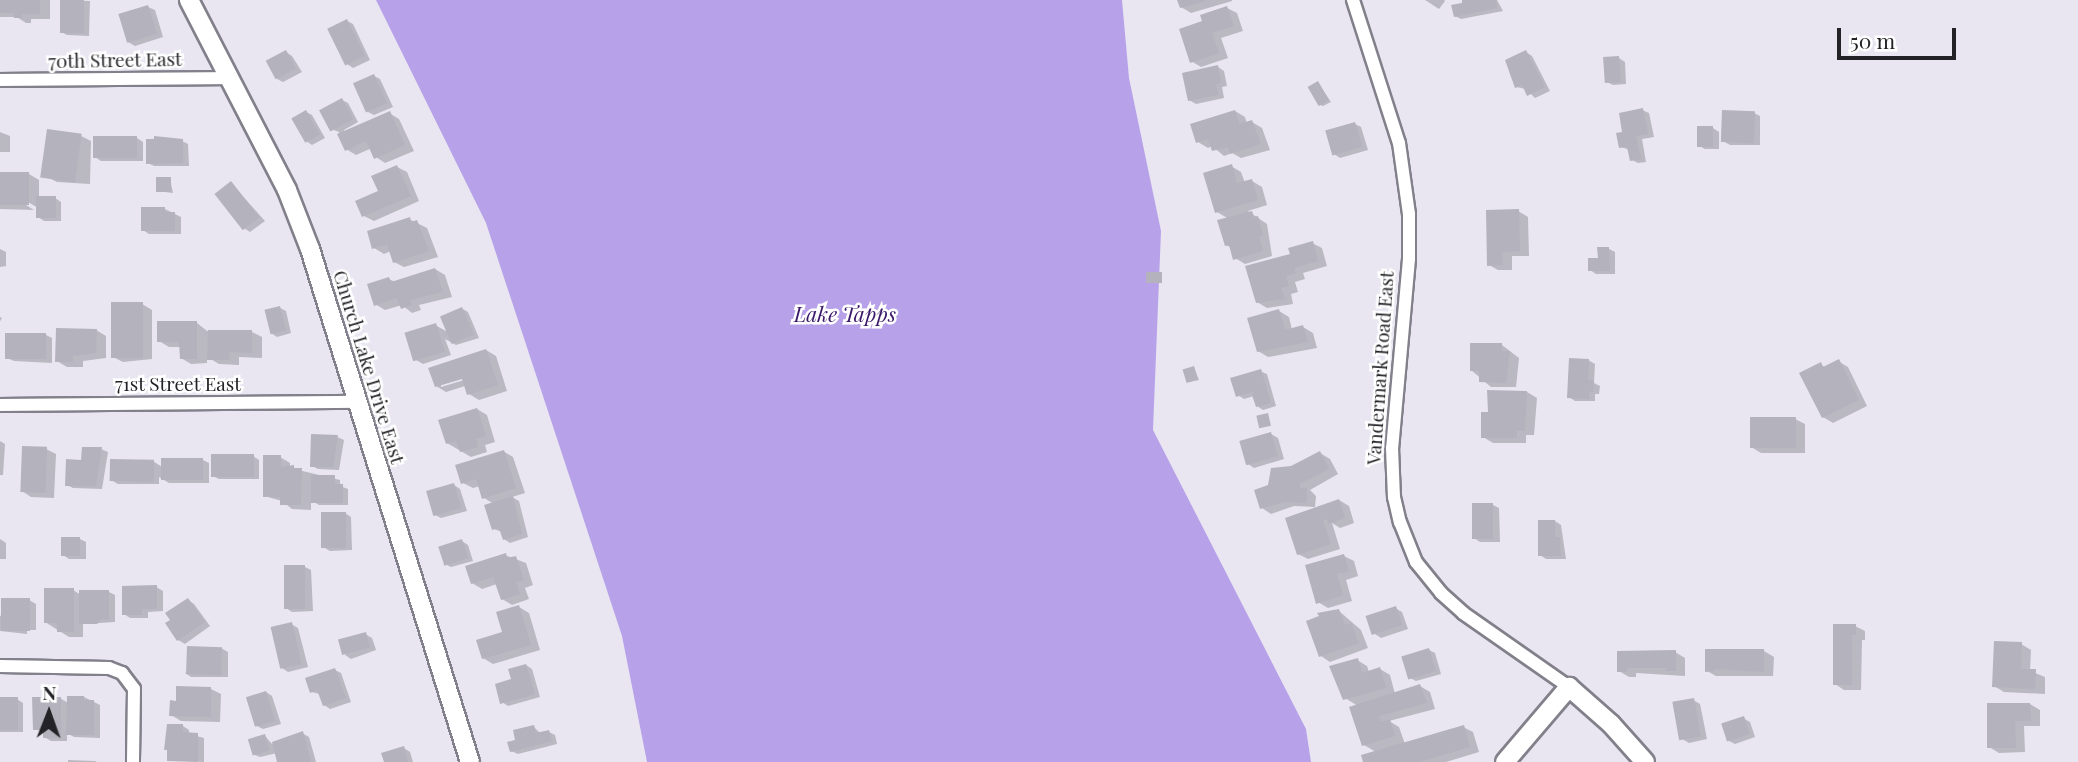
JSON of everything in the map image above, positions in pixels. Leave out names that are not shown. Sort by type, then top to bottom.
[{"type":"street","name":"Church Lake Drive East","points":[[189,0],[287,190],[327,300],[470,762]]},
{"type":"street","name":"Vandermark Road East","points":[[1353,0],[1397,136],[1407,189],[1409,259],[1392,448],[1394,497],[1400,522],[1416,562],[1441,593],[1463,613],[1569,687],[1611,724],[1646,762]]},
{"type":"street","name":"70th Street East","points":[[0,80],[231,78]]},
{"type":"street","name":"71st Street East","points":[[0,405],[357,402]]},
{"type":"street","points":[[0,666],[109,668],[122,673],[134,689],[133,762]]},
{"type":"street","points":[[1505,762],[1569,687]]},
{"type":"water","name":"Lake Tapps","points":[[376,0],[1122,0],[1129,78],[1161,231],[1153,430],[1306,729],[1311,762],[647,762],[622,636],[486,223]]},
{"type":"building","points":[[0,0],[40,0],[40,14],[22,14],[22,18],[14,18],[14,13],[0,13]]},
{"type":"building","points":[[60,0],[84,0],[84,33],[60,33]]},
{"type":"building","points":[[1177,0],[1206,0],[1206,1],[1180,8]]},
{"type":"building","points":[[1462,0],[1496,0],[1497,8],[1454,17],[1451,5],[1462,3]]},
{"type":"building","points":[[148,5],[157,34],[127,43],[118,14]]},
{"type":"building","points":[[1227,6],[1234,26],[1212,33],[1219,53],[1190,63],[1179,29],[1202,21],[1200,15]]},
{"type":"building","points":[[347,19],[365,56],[345,65],[327,29]]},
{"type":"building","points":[[286,50],[296,69],[276,79],[266,61]]},
{"type":"building","points":[[1526,50],[1545,87],[1527,96],[1522,85],[1515,88],[1505,60]]},
{"type":"building","points":[[1619,56],[1621,82],[1605,83],[1603,57]]},
{"type":"building","points":[[1218,65],[1221,83],[1216,84],[1218,95],[1188,101],[1182,73]]},
{"type":"building","points":[[374,74],[387,103],[366,113],[353,83]]},
{"type":"building","points":[[1318,81],[1329,100],[1319,106],[1308,87]]},
{"type":"building","points":[[342,98],[353,119],[330,131],[319,110]]},
{"type":"building","points":[[1643,108],[1648,134],[1636,136],[1641,159],[1630,161],[1627,147],[1619,148],[1616,133],[1622,132],[1619,113]]},
{"type":"building","points":[[306,110],[320,134],[305,143],[291,118]]},
{"type":"building","points":[[1235,110],[1239,124],[1252,120],[1261,144],[1230,154],[1228,147],[1212,151],[1208,139],[1196,143],[1190,124]]},
{"type":"building","points":[[1722,110],[1755,111],[1754,143],[1721,142]]},
{"type":"building","points":[[390,111],[405,145],[374,159],[366,141],[345,151],[337,134]]},
{"type":"building","points":[[1355,122],[1362,147],[1332,156],[1325,131]]},
{"type":"building","points":[[1697,126],[1713,126],[1713,147],[1697,147]]},
{"type":"building","points":[[47,129],[82,134],[75,182],[40,178]]},
{"type":"building","points":[[93,136],[137,136],[137,158],[93,158]]},
{"type":"building","points":[[154,136],[183,139],[183,163],[146,164],[146,139],[154,139]]},
{"type":"building","points":[[1232,164],[1237,183],[1252,179],[1258,200],[1215,213],[1203,173]]},
{"type":"building","points":[[397,165],[411,196],[362,217],[355,201],[378,191],[371,176]]},
{"type":"building","points":[[0,172],[29,172],[29,205],[0,205]]},
{"type":"building","points":[[156,177],[171,177],[171,192],[156,192]]},
{"type":"building","points":[[231,181],[259,217],[243,230],[214,194]]},
{"type":"building","points":[[36,196],[56,196],[56,218],[36,218]]},
{"type":"building","points":[[141,207],[165,207],[165,212],[175,212],[175,231],[141,231]]},
{"type":"building","points":[[1519,209],[1520,251],[1502,252],[1503,265],[1487,266],[1486,210]]},
{"type":"building","points":[[1252,211],[1254,217],[1258,216],[1263,236],[1259,237],[1263,251],[1233,260],[1229,245],[1225,246],[1217,220]]},
{"type":"building","points":[[410,217],[411,222],[417,220],[429,251],[393,263],[387,244],[372,249],[367,231]]},
{"type":"building","points":[[1313,241],[1318,261],[1294,268],[1296,273],[1286,276],[1289,286],[1281,288],[1285,299],[1256,303],[1245,266],[1290,254],[1288,248]]},
{"type":"building","points":[[1597,247],[1609,247],[1610,271],[1588,271],[1588,258],[1598,258]]},
{"type":"building","points":[[435,268],[443,292],[410,300],[412,305],[401,309],[397,298],[374,306],[367,284],[389,277],[391,282]]},
{"type":"building","points":[[1146,272],[1162,272],[1162,283],[1146,283]]},
{"type":"building","points":[[111,302],[143,302],[143,358],[111,358]]},
{"type":"building","points":[[280,306],[286,330],[271,334],[264,310]]},
{"type":"building","points":[[462,307],[474,335],[452,344],[440,316]]},
{"type":"building","points":[[1279,309],[1285,330],[1303,325],[1308,342],[1257,352],[1247,318]]},
{"type":"building","points":[[157,321],[197,321],[197,359],[180,359],[179,342],[157,342]]},
{"type":"building","points":[[436,323],[445,352],[413,361],[404,333]]},
{"type":"building","points":[[56,328],[97,329],[96,353],[73,356],[73,362],[55,362]]},
{"type":"building","points":[[208,330],[252,330],[252,353],[230,352],[229,360],[207,360]]},
{"type":"building","points":[[5,333],[46,333],[46,359],[5,359]]},
{"type":"building","points":[[1470,343],[1502,343],[1502,351],[1510,351],[1506,383],[1479,382],[1479,371],[1470,371]]},
{"type":"building","points":[[486,349],[498,385],[467,395],[462,379],[435,387],[428,368]]},
{"type":"building","points":[[1569,358],[1589,359],[1588,380],[1594,381],[1593,392],[1589,391],[1589,399],[1567,398]]},
{"type":"building","points":[[1839,359],[1859,400],[1822,418],[1799,373],[1821,362],[1823,367]]},
{"type":"building","points":[[1194,366],[1198,379],[1187,383],[1183,370]]},
{"type":"building","points":[[1261,369],[1271,403],[1256,407],[1252,395],[1255,391],[1236,397],[1230,378]]},
{"type":"building","points":[[1487,390],[1527,391],[1525,431],[1517,431],[1517,438],[1481,438],[1481,412],[1488,412]]},
{"type":"building","points":[[477,408],[486,436],[476,439],[478,447],[460,452],[456,441],[446,444],[438,420]]},
{"type":"building","points":[[1268,413],[1271,426],[1259,428],[1256,416]]},
{"type":"building","points":[[1750,417],[1796,417],[1796,448],[1750,448]]},
{"type":"building","points":[[1271,432],[1278,456],[1246,465],[1239,441]]},
{"type":"building","points":[[311,434],[338,435],[333,467],[310,467]]},
{"type":"building","points":[[22,446],[47,447],[45,493],[20,492]]},
{"type":"building","points":[[82,447],[102,447],[96,486],[65,486],[66,459],[81,460]]},
{"type":"building","points":[[504,450],[516,488],[482,499],[476,479],[461,484],[455,465]]},
{"type":"building","points":[[1320,451],[1329,469],[1300,484],[1300,488],[1307,488],[1306,503],[1284,502],[1260,509],[1254,490],[1268,485],[1271,468],[1291,466]]},
{"type":"building","points":[[211,454],[254,454],[254,477],[211,477]]},
{"type":"building","points":[[263,455],[281,455],[281,467],[294,465],[294,468],[302,468],[301,505],[280,505],[280,497],[263,497]]},
{"type":"building","points":[[161,458],[203,458],[203,480],[161,480]]},
{"type":"building","points":[[110,459],[154,460],[154,482],[110,481]]},
{"type":"building","points":[[311,475],[335,475],[335,484],[343,484],[343,503],[311,503]]},
{"type":"building","points":[[454,483],[461,508],[433,516],[426,491]]},
{"type":"building","points":[[513,496],[522,534],[503,540],[499,528],[492,530],[484,505]]},
{"type":"building","points":[[1339,499],[1345,518],[1328,524],[1327,519],[1323,520],[1331,544],[1297,555],[1285,518]]},
{"type":"building","points":[[1472,503],[1493,503],[1493,539],[1472,539]]},
{"type":"building","points":[[321,512],[346,512],[346,548],[321,548]]},
{"type":"building","points":[[1538,520],[1555,520],[1555,537],[1560,537],[1561,556],[1538,556]]},
{"type":"building","points":[[61,537],[80,537],[80,556],[61,556]]},
{"type":"building","points":[[462,539],[468,558],[444,566],[438,547]]},
{"type":"building","points":[[506,553],[507,558],[516,556],[524,580],[516,582],[520,594],[501,600],[493,577],[471,584],[465,566]]},
{"type":"building","points":[[1344,554],[1349,571],[1337,574],[1343,595],[1316,604],[1305,565]]},
{"type":"building","points":[[284,565],[305,565],[305,609],[284,609]]},
{"type":"building","points":[[157,585],[157,609],[142,609],[142,615],[122,615],[122,586]]},
{"type":"building","points":[[44,588],[74,588],[74,632],[57,632],[57,623],[44,623]]},
{"type":"building","points":[[79,590],[109,590],[109,620],[102,619],[97,624],[79,624]]},
{"type":"building","points":[[1,598],[30,598],[30,631],[1,631]]},
{"type":"building","points":[[188,598],[205,622],[177,641],[165,623],[170,620],[165,613]]},
{"type":"building","points":[[519,605],[531,645],[482,659],[476,640],[502,632],[496,612]]},
{"type":"building","points":[[1396,606],[1402,625],[1372,635],[1366,616]]},
{"type":"building","points":[[1339,609],[1345,625],[1351,623],[1359,643],[1319,657],[1306,621],[1319,616],[1317,613]]},
{"type":"building","points":[[292,622],[302,664],[280,669],[271,627]]},
{"type":"building","points":[[1833,624],[1856,624],[1856,635],[1852,635],[1852,685],[1833,685]]},
{"type":"building","points":[[366,632],[370,647],[342,655],[338,640]]},
{"type":"building","points":[[1994,641],[2022,642],[2021,669],[2036,669],[2035,689],[1992,687]]},
{"type":"building","points":[[187,646],[222,647],[221,675],[186,674]]},
{"type":"building","points":[[1429,648],[1436,671],[1408,679],[1401,656]]},
{"type":"building","points":[[1705,649],[1764,649],[1764,672],[1715,669],[1705,672]]},
{"type":"building","points":[[1676,650],[1676,671],[1666,671],[1666,668],[1627,668],[1627,672],[1617,672],[1617,651]]},
{"type":"building","points":[[1358,658],[1362,673],[1380,667],[1386,688],[1343,700],[1329,666]]},
{"type":"building","points":[[526,664],[535,694],[500,704],[495,684],[511,679],[508,669]]},
{"type":"building","points":[[335,668],[346,698],[323,706],[317,690],[310,693],[305,678]]},
{"type":"building","points":[[1420,684],[1427,703],[1379,716],[1381,722],[1390,719],[1395,736],[1362,746],[1349,707]]},
{"type":"building","points":[[176,686],[211,687],[211,717],[169,716],[170,700],[176,701]]},
{"type":"building","points":[[266,691],[275,721],[255,727],[246,697]]},
{"type":"building","points":[[67,696],[84,696],[84,700],[94,700],[94,735],[66,735]]},
{"type":"building","points":[[0,697],[18,697],[18,730],[0,730]]},
{"type":"building","points":[[32,697],[61,697],[61,738],[43,738],[43,730],[33,730]]},
{"type":"building","points":[[1694,698],[1701,736],[1679,740],[1672,702]]},
{"type":"building","points":[[1987,703],[2030,703],[2031,721],[2015,721],[2016,748],[1987,748]]},
{"type":"building","points":[[1744,716],[1750,734],[1727,741],[1721,723]]},
{"type":"building","points":[[167,724],[183,724],[183,732],[198,733],[198,762],[167,761],[167,750],[164,750]]},
{"type":"building","points":[[534,725],[536,733],[549,730],[552,741],[510,752],[507,742],[515,740],[513,730]]},
{"type":"building","points":[[1464,725],[1470,747],[1419,762],[1363,762],[1361,755]]},
{"type":"building","points":[[303,731],[311,762],[277,762],[272,742]]},
{"type":"building","points":[[265,734],[270,750],[253,756],[248,739]]},
{"type":"building","points":[[404,746],[408,762],[384,762],[381,753]]}]
